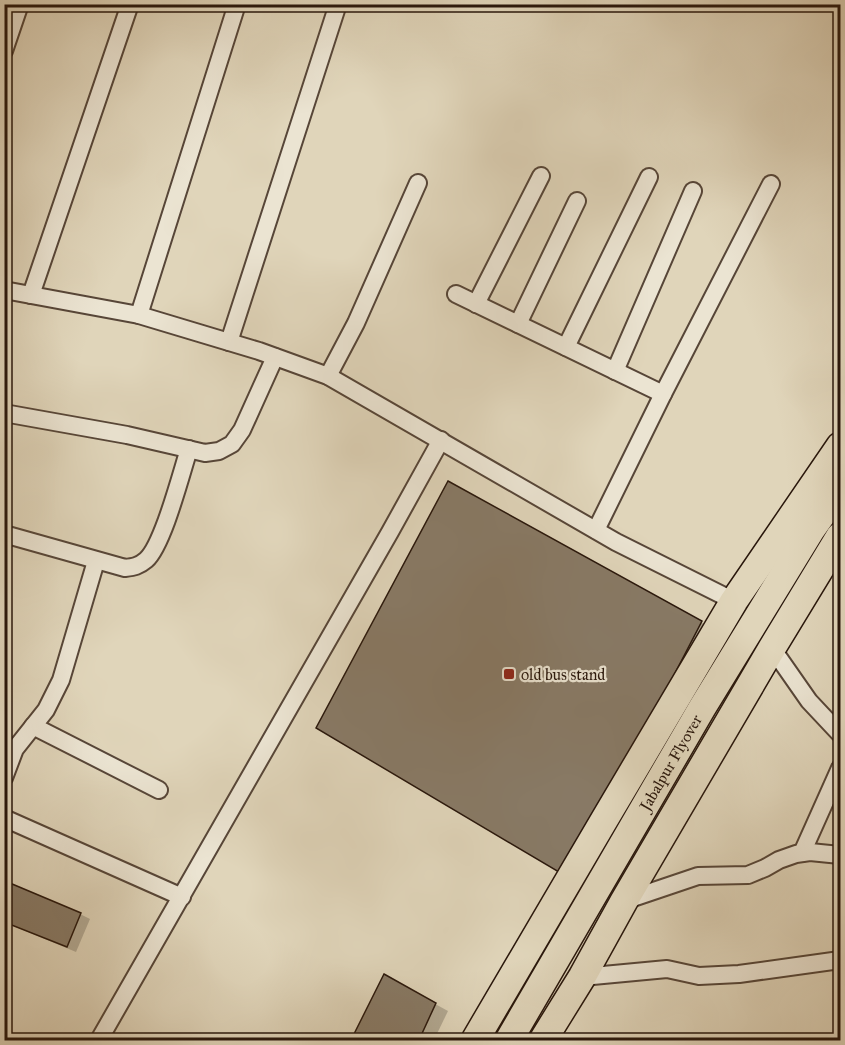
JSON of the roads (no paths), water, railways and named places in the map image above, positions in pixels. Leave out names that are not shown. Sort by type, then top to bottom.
[{"type":"main road","points":[[475,1041],[734,601],[840,446]]},
{"type":"main road","name":"Jabalpur Flyover","points":[[509,1041],[702,708],[811,530],[840,489]]},
{"type":"main road","points":[[543,1041],[772,648],[840,536]]},
{"type":"street","points":[[4,51],[20,4]]},
{"type":"street","points":[[31,295],[130,4]]},
{"type":"street","points":[[139,315],[237,4]]},
{"type":"street","points":[[229,342],[338,4]]},
{"type":"street","points":[[476,304],[541,177]]},
{"type":"street","points":[[566,348],[649,177]]},
{"type":"street","points":[[328,376],[356,323],[418,183]]},
{"type":"street","points":[[596,530],[771,184]]},
{"type":"street","points":[[615,371],[693,191]]},
{"type":"street","points":[[518,324],[577,201]]},
{"type":"street","points":[[4,290],[139,315],[229,342],[328,376],[616,542],[734,601]]},
{"type":"street","points":[[456,294],[663,394]]},
{"type":"street","points":[[4,413],[127,435],[205,453],[219,451],[232,444],[242,430],[274,357]]},
{"type":"street","points":[[99,1041],[441,440]]},
{"type":"street","points":[[4,534],[96,561],[125,568],[136,567],[148,558],[161,536],[189,449]]},
{"type":"street","points":[[4,778],[15,749],[46,710],[61,680],[96,561]]},
{"type":"street","points":[[772,648],[809,701],[840,734]]},
{"type":"street","points":[[33,726],[159,790]]},
{"type":"street","points":[[802,853],[840,768]]},
{"type":"street","points":[[4,818],[182,897]]},
{"type":"street","points":[[624,901],[698,876],[748,875],[796,854],[810,852],[840,855]]},
{"type":"street","points":[[582,976],[668,969],[699,976],[739,974],[840,960]]},
{"type":"place","name":"old bus stand","points":[[509,674]]}]
